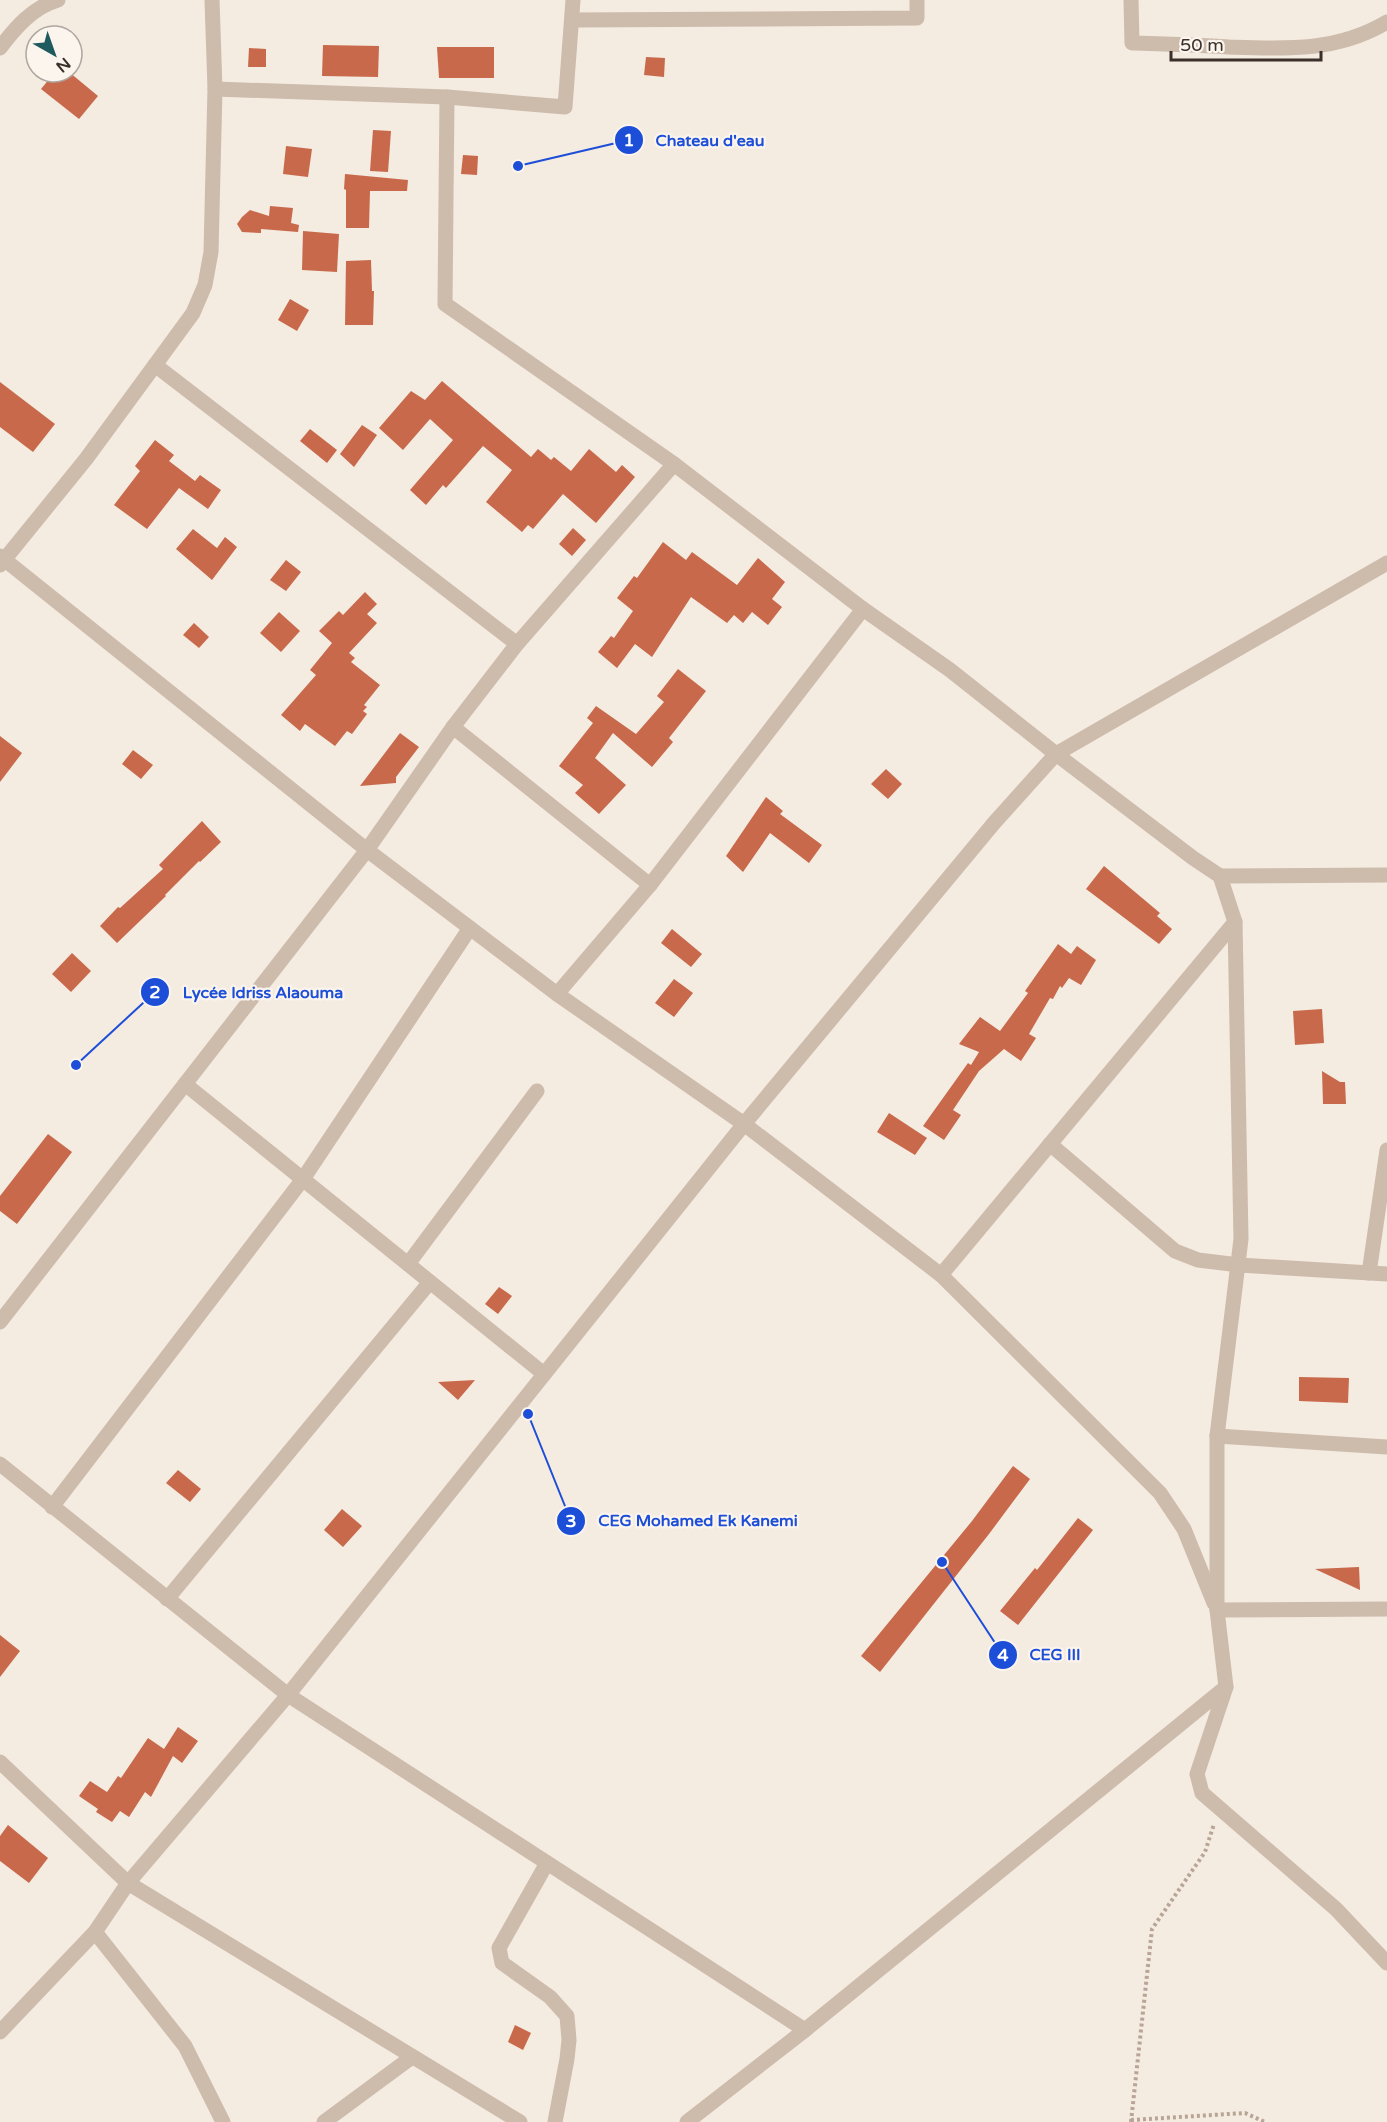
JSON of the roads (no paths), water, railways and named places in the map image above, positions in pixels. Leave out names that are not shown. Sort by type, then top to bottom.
[{"type":"street","points":[[0,48],[15,28],[28,17],[41,7],[58,0]]},
{"type":"street","points":[[212,0],[215,89],[211,252],[205,285],[193,313],[86,459],[2,560],[367,850],[557,993],[744,1124],[941,1275],[1160,1493],[1184,1529],[1217,1610]]},
{"type":"street","points":[[215,89],[447,97],[565,107],[573,0]]},
{"type":"street","points":[[572,20],[917,18],[917,0]]},
{"type":"street","points":[[1131,0],[1132,43],[1290,49],[1316,47],[1367,33],[1387,22]]},
{"type":"street","points":[[447,97],[445,304],[674,464],[863,609],[950,670],[1056,754],[1220,876],[1387,875]]},
{"type":"street","points":[[155,365],[517,644]]},
{"type":"street","points":[[0,1322],[367,850],[453,727],[517,644],[674,464]]},
{"type":"street","points":[[0,2032],[95,1932],[128,1882],[288,1695],[744,1124],[994,823],[1056,754],[1387,563]]},
{"type":"street","points":[[557,993],[650,885],[863,609]]},
{"type":"street","points":[[453,727],[650,885]]},
{"type":"street","points":[[1220,876],[1235,922],[1241,1239],[1217,1436],[1217,1610],[1226,1687],[1197,1774],[1202,1793],[1336,1909],[1387,1963]]},
{"type":"street","points":[[941,1275],[1235,922]]},
{"type":"street","points":[[52,1507],[303,1179],[470,928]]},
{"type":"street","points":[[185,1084],[544,1374]]},
{"type":"street","points":[[408,1264],[537,1091]]},
{"type":"street","points":[[1050,1144],[1175,1251],[1198,1260],[1239,1265],[1387,1274]]},
{"type":"street","points":[[1369,1273],[1387,1150]]},
{"type":"street","points":[[167,1599],[430,1282]]},
{"type":"street","points":[[1217,1436],[1387,1447]]},
{"type":"street","points":[[0,1464],[288,1695],[805,2030]]},
{"type":"street","points":[[1217,1610],[1387,1609]]},
{"type":"street","points":[[687,2122],[805,2030],[1226,1687]]},
{"type":"street","points":[[0,1762],[128,1882],[520,2122]]},
{"type":"street","points":[[547,1863],[499,1948],[502,1963],[550,1997],[567,2016],[569,2040],[567,2059],[555,2122]]},
{"type":"street","points":[[95,1932],[185,2046],[224,2122]]},
{"type":"street","points":[[324,2122],[412,2057]]},
{"type":"place","name":"Chateau d'eau","points":[[518,166]]},
{"type":"place","name":"Lycée Idriss Alaouma","points":[[76,1065]]},
{"type":"place","name":"CEG Mohamed Ek Kanemi","points":[[528,1414]]},
{"type":"place","name":"CEG III","points":[[942,1562]]}]
